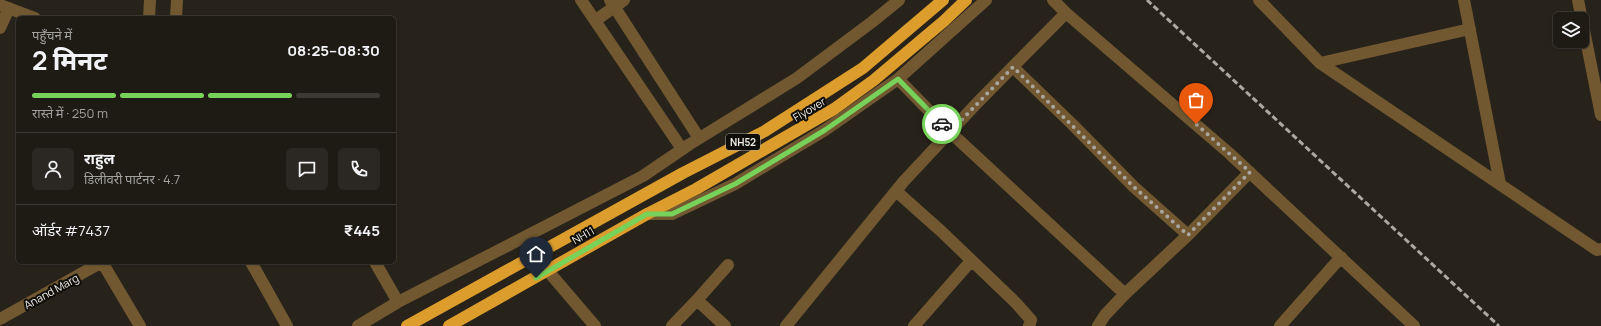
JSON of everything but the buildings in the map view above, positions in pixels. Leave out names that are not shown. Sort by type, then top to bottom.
[{"type":"highway","name":"Flyover","points":[[642,196],[765,131],[821,97],[863,68],[943,0]]},
{"type":"highway","name":"Flyover","points":[[647,214],[710,181],[834,109],[874,80],[944,21],[966,0]]},
{"type":"highway","name":"NH52","points":[[407,326],[642,196]]},
{"type":"highway","name":"NH11","points":[[449,326],[647,214]]},
{"type":"street","points":[[149,16],[150,0]]},
{"type":"street","points":[[176,16],[178,0]]},
{"type":"street","points":[[581,0],[682,149]]},
{"type":"street","points":[[358,326],[398,302],[643,176],[699,138],[797,78],[899,0]]},
{"type":"street","points":[[647,214],[672,214],[735,184],[825,130],[898,79],[986,0]]},
{"type":"street","points":[[1053,0],[1066,13],[1112,51],[1250,172],[1414,326]]},
{"type":"street","points":[[1259,0],[1320,63],[1597,250],[1601,249]]},
{"type":"street","points":[[1464,0],[1500,184]]},
{"type":"street","points":[[1578,0],[1601,115]]},
{"type":"street","points":[[596,20],[616,2],[699,138]]},
{"type":"street","points":[[0,28],[4,6],[30,16]]},
{"type":"street","points":[[786,326],[896,191],[950,132],[1066,13]]},
{"type":"street","points":[[1320,63],[1470,29]]},
{"type":"street","points":[[1013,67],[1134,187],[1188,235]]},
{"type":"street","points":[[898,79],[950,132],[1125,294]]},
{"type":"street","points":[[1100,325],[1105,315],[1125,294],[1188,235],[1250,172]]},
{"type":"street","points":[[642,196],[643,176]]},
{"type":"street","points":[[896,191],[942,232],[1016,303],[1031,320],[1030,326]]},
{"type":"street","points":[[1280,326],[1341,257]]},
{"type":"street","points":[[914,326],[971,261]]},
{"type":"street","name":"Anand Marg","points":[[0,319],[98,264]]},
{"type":"street","points":[[103,264],[140,326]]},
{"type":"street","points":[[253,264],[287,326]]},
{"type":"street","points":[[376,264],[398,302]]},
{"type":"street","points":[[672,326],[728,265]]},
{"type":"street","points":[[548,271],[595,326]]},
{"type":"street","points":[[697,300],[725,326]]},
{"type":"railway","points":[[1147,0],[1499,326]]},
{"type":"way so far","points":[[942,124],[950,132],[1013,67],[1134,187],[1188,235],[1250,172],[1196,124]]},
{"type":"route","points":[[536,278],[647,214],[672,214],[735,184],[825,130],[898,79],[942,124]]}]
